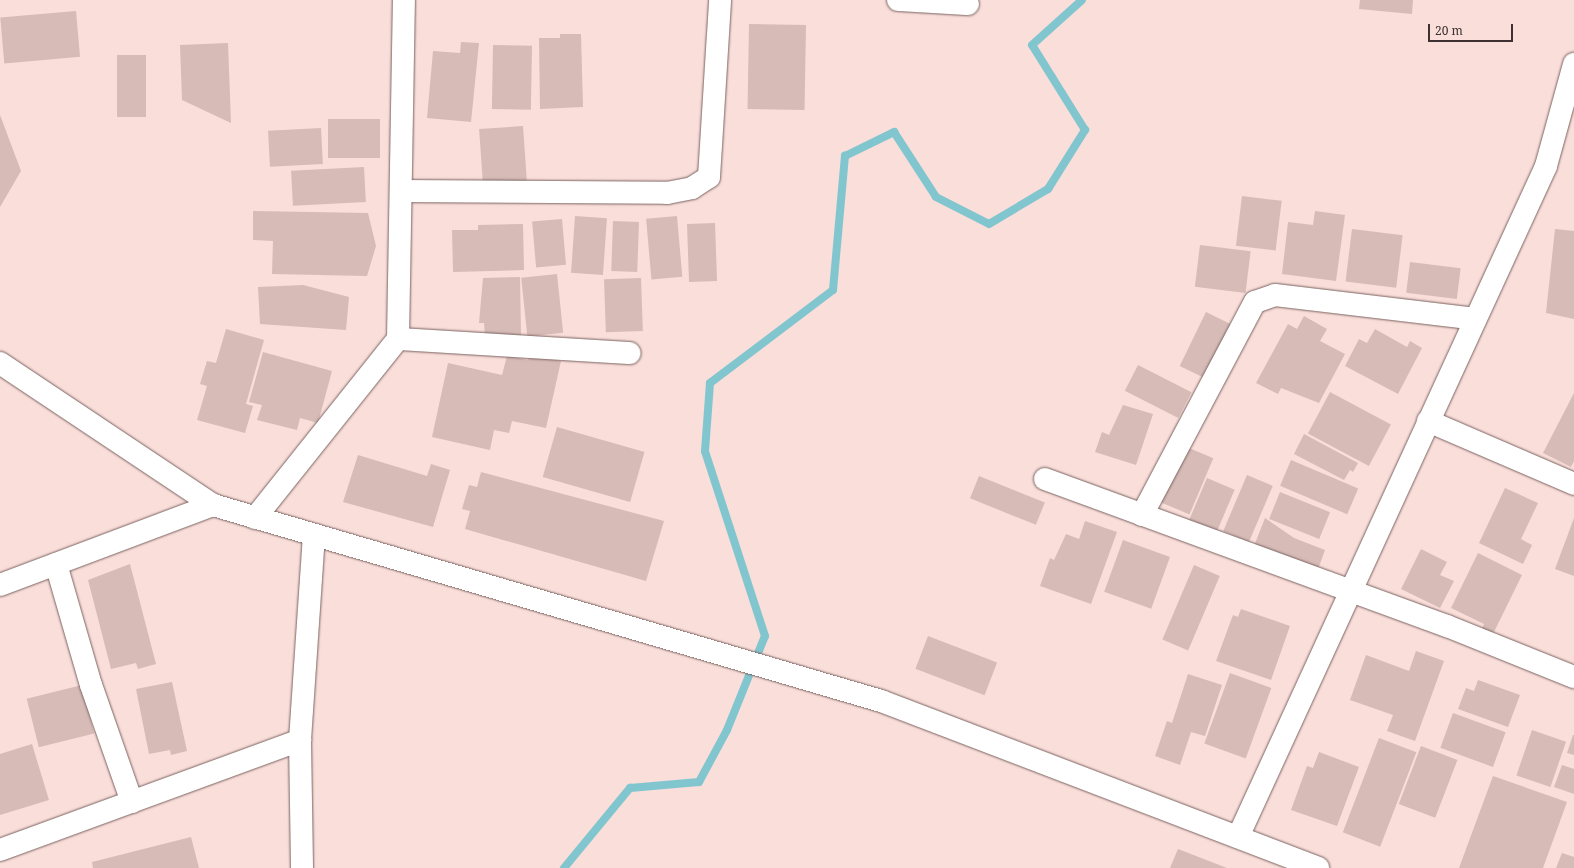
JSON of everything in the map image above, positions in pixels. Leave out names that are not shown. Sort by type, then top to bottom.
[{"type":"street","points":[[255,518],[398,339],[404,0]]},
{"type":"street","points":[[400,191],[667,193],[692,188],[709,177],[720,0]]},
{"type":"street","points":[[898,0],[968,4]]},
{"type":"street","points":[[1238,837],[1348,591],[1546,166],[1574,64]]},
{"type":"street","points":[[1142,515],[1255,302],[1275,295],[1476,319]]},
{"type":"street","points":[[398,339],[630,353]]},
{"type":"street","points":[[0,363],[213,505],[881,701],[1318,868]]},
{"type":"street","points":[[1428,420],[1574,484]]},
{"type":"street","points":[[1046,479],[1348,591],[1447,626],[1574,677]]},
{"type":"street","points":[[0,585],[213,505]]},
{"type":"street","points":[[302,868],[300,740],[314,535]]},
{"type":"street","points":[[56,564],[91,685],[132,802]]},
{"type":"street","points":[[0,850],[300,740]]},
{"type":"building","points":[[1360,0],[1413,0],[1412,14],[1359,9]]},
{"type":"building","points":[[76,11],[80,57],[4,63],[0,18]]},
{"type":"building","points":[[749,24],[806,25],[805,110],[748,109]]},
{"type":"building","points":[[560,34],[581,34],[583,107],[540,109],[539,38],[560,38]]},
{"type":"building","points":[[461,42],[479,43],[471,122],[427,118],[433,51],[460,53]]},
{"type":"building","points":[[228,43],[231,123],[182,100],[180,45]]},
{"type":"building","points":[[493,45],[532,46],[531,110],[492,109]]},
{"type":"building","points":[[117,55],[146,55],[146,117],[117,117]]},
{"type":"building","points":[[0,115],[21,171],[0,207]]},
{"type":"building","points":[[328,119],[380,119],[380,158],[328,158]]},
{"type":"building","points":[[523,126],[527,187],[483,190],[479,129]]},
{"type":"building","points":[[321,128],[323,164],[270,167],[268,131]]},
{"type":"building","points":[[364,167],[366,202],[293,206],[291,171]]},
{"type":"building","points":[[1242,196],[1282,201],[1276,251],[1236,246]]},
{"type":"building","points":[[253,211],[368,213],[376,246],[367,276],[272,274],[273,241],[253,240]]},
{"type":"building","points":[[1315,211],[1345,215],[1336,281],[1282,274],[1288,222],[1313,225]]},
{"type":"building","points":[[575,216],[607,218],[603,275],[571,273]]},
{"type":"building","points":[[677,216],[682,277],[651,279],[646,219]]},
{"type":"building","points":[[562,219],[566,265],[536,267],[532,222]]},
{"type":"building","points":[[613,221],[639,222],[637,272],[611,271]]},
{"type":"building","points":[[715,223],[717,281],[689,282],[687,224]]},
{"type":"building","points":[[523,224],[524,270],[453,272],[452,230],[478,230],[478,225]]},
{"type":"building","points":[[1352,229],[1403,235],[1396,288],[1346,282]]},
{"type":"building","points":[[1555,229],[1574,231],[1574,319],[1546,313]]},
{"type":"building","points":[[1200,245],[1251,251],[1246,293],[1195,287]]},
{"type":"building","points":[[1410,262],[1461,268],[1457,299],[1406,293]]},
{"type":"building","points":[[557,274],[563,333],[527,336],[521,278]]},
{"type":"building","points":[[520,277],[521,335],[485,336],[484,323],[479,323],[483,278]]},
{"type":"building","points":[[641,278],[643,331],[606,332],[604,279]]},
{"type":"building","points":[[303,285],[349,297],[346,330],[260,324],[258,287]]},
{"type":"building","points":[[1206,312],[1233,325],[1207,379],[1180,366]]},
{"type":"building","points":[[1304,316],[1327,329],[1320,341],[1345,354],[1319,403],[1281,388],[1278,394],[1256,383],[1288,324],[1297,329]]},
{"type":"building","points":[[226,329],[264,340],[246,404],[253,406],[245,433],[197,420],[207,386],[200,384],[207,361],[216,363]]},
{"type":"building","points":[[1375,329],[1407,347],[1410,341],[1422,348],[1398,394],[1345,366],[1359,339],[1367,343]]},
{"type":"building","points":[[263,352],[332,371],[318,423],[300,418],[297,430],[257,420],[262,405],[249,402]]},
{"type":"building","points":[[530,355],[561,361],[546,428],[512,421],[509,433],[494,430],[490,450],[432,437],[448,363],[502,375],[507,356],[528,360]]},
{"type":"building","points":[[1138,365],[1191,392],[1178,418],[1125,391]]},
{"type":"building","points":[[1330,392],[1391,424],[1369,466],[1308,433]]},
{"type":"building","points":[[1574,393],[1574,461],[1571,467],[1543,453]]},
{"type":"building","points":[[1123,405],[1153,414],[1136,465],[1095,452],[1102,432],[1109,435]]},
{"type":"building","points":[[557,427],[644,452],[630,502],[543,477]]},
{"type":"building","points":[[1304,434],[1358,463],[1353,472],[1350,470],[1344,480],[1294,454]]},
{"type":"building","points":[[1182,445],[1213,458],[1189,514],[1158,501]]},
{"type":"building","points":[[358,455],[427,476],[431,464],[450,470],[433,527],[343,502]]},
{"type":"building","points":[[1291,460],[1358,489],[1347,514],[1280,486]]},
{"type":"building","points":[[481,472],[664,521],[646,581],[465,529],[470,511],[462,509],[469,485],[477,487]]},
{"type":"building","points":[[1247,475],[1273,486],[1249,542],[1223,531]]},
{"type":"building","points":[[979,476],[1045,503],[1036,525],[970,498]]},
{"type":"building","points":[[1207,478],[1235,490],[1215,537],[1187,525]]},
{"type":"building","points":[[1505,488],[1538,503],[1521,539],[1532,545],[1523,564],[1479,543]]},
{"type":"building","points":[[1280,492],[1330,512],[1319,539],[1269,519]]},
{"type":"building","points":[[1265,518],[1294,538],[1325,550],[1316,575],[1252,551]]},
{"type":"building","points":[[1574,518],[1574,576],[1555,569]]},
{"type":"building","points":[[1085,521],[1117,532],[1091,604],[1040,586],[1050,558],[1054,560],[1066,534],[1079,539]]},
{"type":"building","points":[[1123,540],[1170,557],[1151,609],[1104,592]]},
{"type":"building","points":[[1421,549],[1447,562],[1440,575],[1454,581],[1440,608],[1401,589]]},
{"type":"building","points":[[1478,553],[1522,575],[1493,634],[1482,629],[1484,624],[1451,608]]},
{"type":"building","points":[[130,564],[156,664],[138,669],[136,663],[111,669],[88,580]]},
{"type":"building","points":[[1194,565],[1220,576],[1188,651],[1162,640]]},
{"type":"building","points":[[1241,609],[1290,626],[1271,680],[1216,661],[1233,615],[1238,617]]},
{"type":"building","points":[[928,636],[997,663],[985,695],[915,669]]},
{"type":"building","points":[[1416,651],[1444,661],[1415,741],[1387,731],[1393,715],[1350,700],[1366,655],[1409,671]]},
{"type":"building","points":[[1230,673],[1271,688],[1246,759],[1204,743]]},
{"type":"building","points":[[1188,674],[1222,685],[1205,736],[1191,732],[1180,765],[1155,756],[1167,721],[1172,723]]},
{"type":"building","points":[[1478,680],[1520,695],[1508,727],[1458,709],[1466,688],[1474,691]]},
{"type":"building","points":[[172,682],[187,751],[171,755],[170,750],[149,754],[136,689]]},
{"type":"building","points":[[82,685],[94,734],[39,747],[27,699]]},
{"type":"building","points":[[1453,713],[1506,732],[1493,767],[1440,748]]},
{"type":"building","points":[[1532,730],[1566,742],[1550,787],[1516,775]]},
{"type":"building","points":[[1574,735],[1574,755],[1567,753]]},
{"type":"building","points":[[1379,738],[1416,752],[1380,847],[1343,832]]},
{"type":"building","points":[[32,744],[49,800],[0,815],[0,754]]},
{"type":"building","points":[[1421,746],[1457,760],[1435,818],[1399,804]]},
{"type":"building","points":[[1319,752],[1359,767],[1337,826],[1291,810],[1307,766],[1313,768]]},
{"type":"building","points":[[1562,765],[1574,769],[1574,794],[1554,787]]},
{"type":"building","points":[[1493,776],[1567,802],[1543,868],[1459,868]]},
{"type":"building","points":[[191,837],[199,868],[93,868],[92,862]]},
{"type":"building","points":[[1178,849],[1227,868],[1170,868]]},
{"type":"building","points":[[1562,853],[1574,857],[1574,868],[1556,868]]},
{"type":"waterway","points":[[564,868],[630,788],[699,782],[727,730],[765,636],[705,451],[710,383],[833,290],[845,156],[894,132],[936,197],[989,224],[1048,189],[1085,130],[1032,45],[1082,0]]}]
